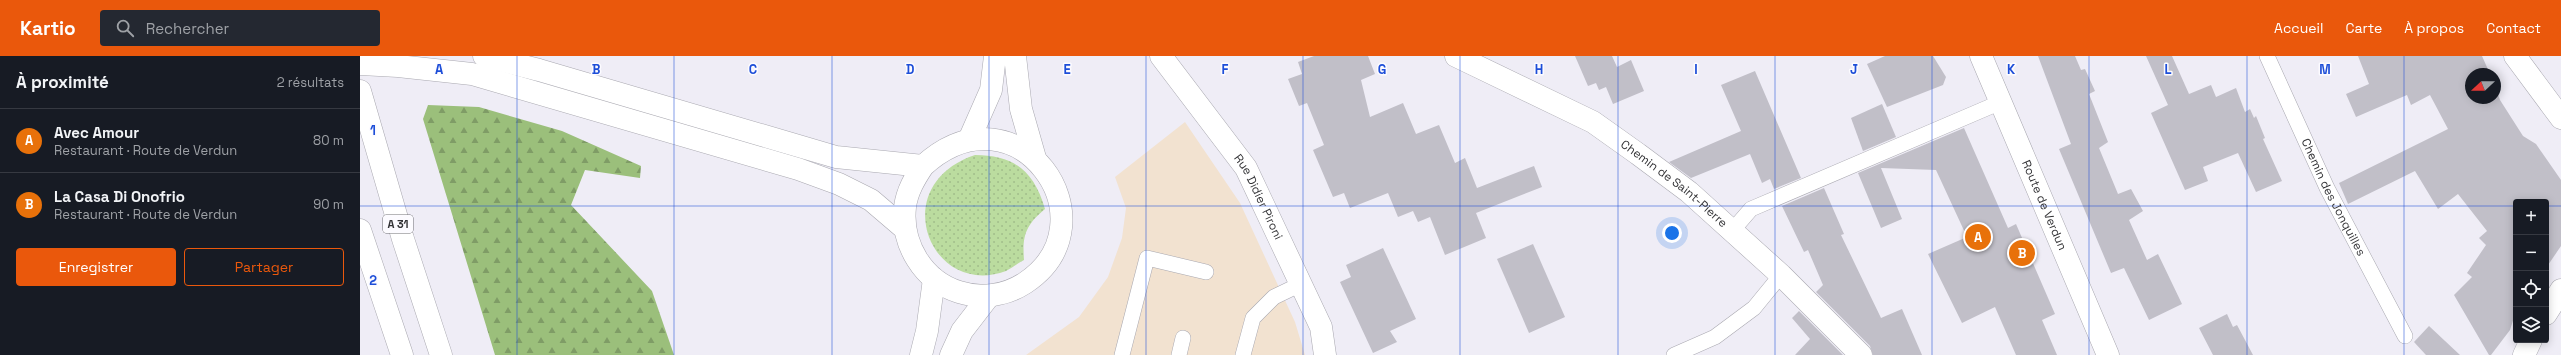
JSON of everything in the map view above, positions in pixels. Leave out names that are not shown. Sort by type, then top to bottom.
[{"type":"main road","points":[[484,56],[539,70],[836,157],[923,166]]},
{"type":"main road","points":[[969,140],[992,90],[995,56]]},
{"type":"main road","points":[[1015,56],[1021,109],[1035,158]]},
{"type":"main road","name":"Rue Didier Pironi","points":[[1161,56],[1246,168],[1321,328],[1325,355]]},
{"type":"main road","name":"Chemin de Saint-Pierre","points":[[1456,56],[1593,122],[1689,192],[1781,275],[1861,355]]},
{"type":"main road","name":"Route de Verdun","points":[[1981,56],[2108,355]]},
{"type":"main road","points":[[2515,56],[2561,118]]},
{"type":"main road","points":[[360,64],[472,74],[798,169],[838,184],[871,200],[905,229]]},
{"type":"main road","name":"A 31","points":[[360,91],[403,239],[441,355]]},
{"type":"main road","points":[[986,138],[1004,141],[1020,148],[1035,158],[1051,178],[1060,203],[1061,229],[1053,254],[1031,279],[1015,290],[989,296],[969,295],[951,290],[934,279],[920,265],[910,248],[905,229],[905,206],[909,192],[923,166],[936,154],[952,145],[969,140],[986,138]]},
{"type":"main road","points":[[360,230],[402,355]]},
{"type":"main road","points":[[921,355],[927,331],[934,279]]},
{"type":"main road","points":[[2549,309],[2561,290]]},
{"type":"main road","points":[[951,355],[962,331],[989,296]]},
{"type":"main road","points":[[2524,355],[2529,343]]},
{"type":"lane","name":"Chemin des Jonquilles","points":[[2267,56],[2327,188],[2405,336]]},
{"type":"lane","points":[[1732,231],[1751,209],[2001,102]]},
{"type":"lane","points":[[1122,355],[1147,258],[1206,272]]},
{"type":"lane","points":[[1674,355],[1715,337],[1754,308],[1781,275]]},
{"type":"lane","points":[[1243,355],[1253,318],[1274,297],[1301,284]]},
{"type":"lane","points":[[1179,355],[1183,338]]},
{"type":"shaded area","points":[[1185,122],[1240,203],[1295,322],[1305,355],[1026,355],[1079,317],[1108,277],[1122,238],[1126,208],[1115,177]]},
{"type":"green space","points":[[428,105],[479,107],[562,131],[641,166],[640,178],[585,170],[571,205],[652,291],[674,355],[495,355],[423,119]]},
{"type":"green space","points":[[975,155],[1001,158],[1020,168],[1028,175],[1035,185],[1045,209],[1029,226],[1025,237],[1024,260],[1006,271],[979,275],[956,269],[939,255],[928,235],[925,212],[931,190],[947,170]]},
{"type":"building","points":[[1314,56],[1368,56],[1375,74],[1361,80],[1370,117],[1403,103],[1416,134],[1439,125],[1455,163],[1465,158],[1477,188],[1534,166],[1542,187],[1476,213],[1486,238],[1445,255],[1430,217],[1418,222],[1413,211],[1398,217],[1388,193],[1350,208],[1344,193],[1333,197],[1313,150],[1324,145],[1307,103],[1299,106],[1288,79],[1302,74],[1298,62]]},
{"type":"building","points":[[1575,56],[1612,56],[1617,67],[1631,60],[1644,91],[1613,104],[1606,87],[1599,90],[1596,83],[1588,86]]},
{"type":"building","points":[[1885,56],[1933,56],[1946,77],[1943,85],[1887,107],[1867,64]]},
{"type":"building","points":[[2038,56],[2075,56],[2081,70],[2085,69],[2095,91],[2089,94],[2108,142],[2099,148],[2118,194],[2131,189],[2143,211],[2129,220],[2147,260],[2158,254],[2182,304],[2149,320],[2124,268],[2111,273],[2059,149],[2071,144]]},
{"type":"building","points":[[2146,56],[2172,56],[2189,94],[2211,85],[2216,97],[2236,88],[2245,112],[2250,109],[2254,118],[2256,116],[2265,138],[2263,139],[2282,181],[2256,192],[2238,153],[2203,167],[2208,181],[2185,190],[2151,113],[2168,105]]},
{"type":"building","points":[[2358,56],[2482,56],[2487,68],[2465,68],[2465,104],[2501,104],[2501,102],[2523,136],[2536,144],[2561,180],[2561,246],[2549,264],[2549,199],[2513,199],[2513,320],[2510,330],[2491,355],[2489,355],[2454,295],[2472,277],[2467,273],[2486,245],[2479,238],[2487,231],[2458,194],[2438,209],[2415,171],[2348,204],[2339,183],[2448,129],[2430,95],[2411,105],[2407,95],[2356,117],[2346,94],[2369,84]]},
{"type":"building","points":[[1755,71],[1801,178],[1774,189],[1770,179],[1762,183],[1750,154],[1691,178],[1669,162],[1741,131],[1721,85]]},
{"type":"building","points":[[1882,104],[1896,137],[1863,151],[1851,118]]},
{"type":"building","points":[[1964,128],[2008,228],[2016,224],[2055,314],[2042,320],[2057,355],[2016,355],[1995,307],[1962,323],[1928,254],[1967,237],[1936,170],[1881,168],[1902,219],[1881,228],[1858,173]]},
{"type":"building","points":[[1824,188],[1844,234],[1841,235],[1881,318],[1902,309],[1922,355],[1873,355],[1870,346],[1816,292],[1823,285],[1808,250],[1804,252],[1782,206]]},
{"type":"building","points":[[1533,244],[1565,317],[1529,333],[1497,259]]},
{"type":"building","points":[[1383,248],[1416,319],[1390,331],[1397,342],[1373,353],[1340,282],[1351,277],[1346,265]]},
{"type":"building","points":[[1799,311],[1843,355],[1795,355],[1810,339],[1792,318]]},
{"type":"building","points":[[2227,314],[2233,327],[2237,325],[2253,355],[2213,355],[2199,328]]},
{"type":"building","points":[[2429,326],[2460,355],[2426,355],[2414,342]]},
{"type":"place","name":"Avec Amour","points":[[1978,237]]},
{"type":"place","name":"La Casa Di Onofrio","points":[[2022,253]]}]
